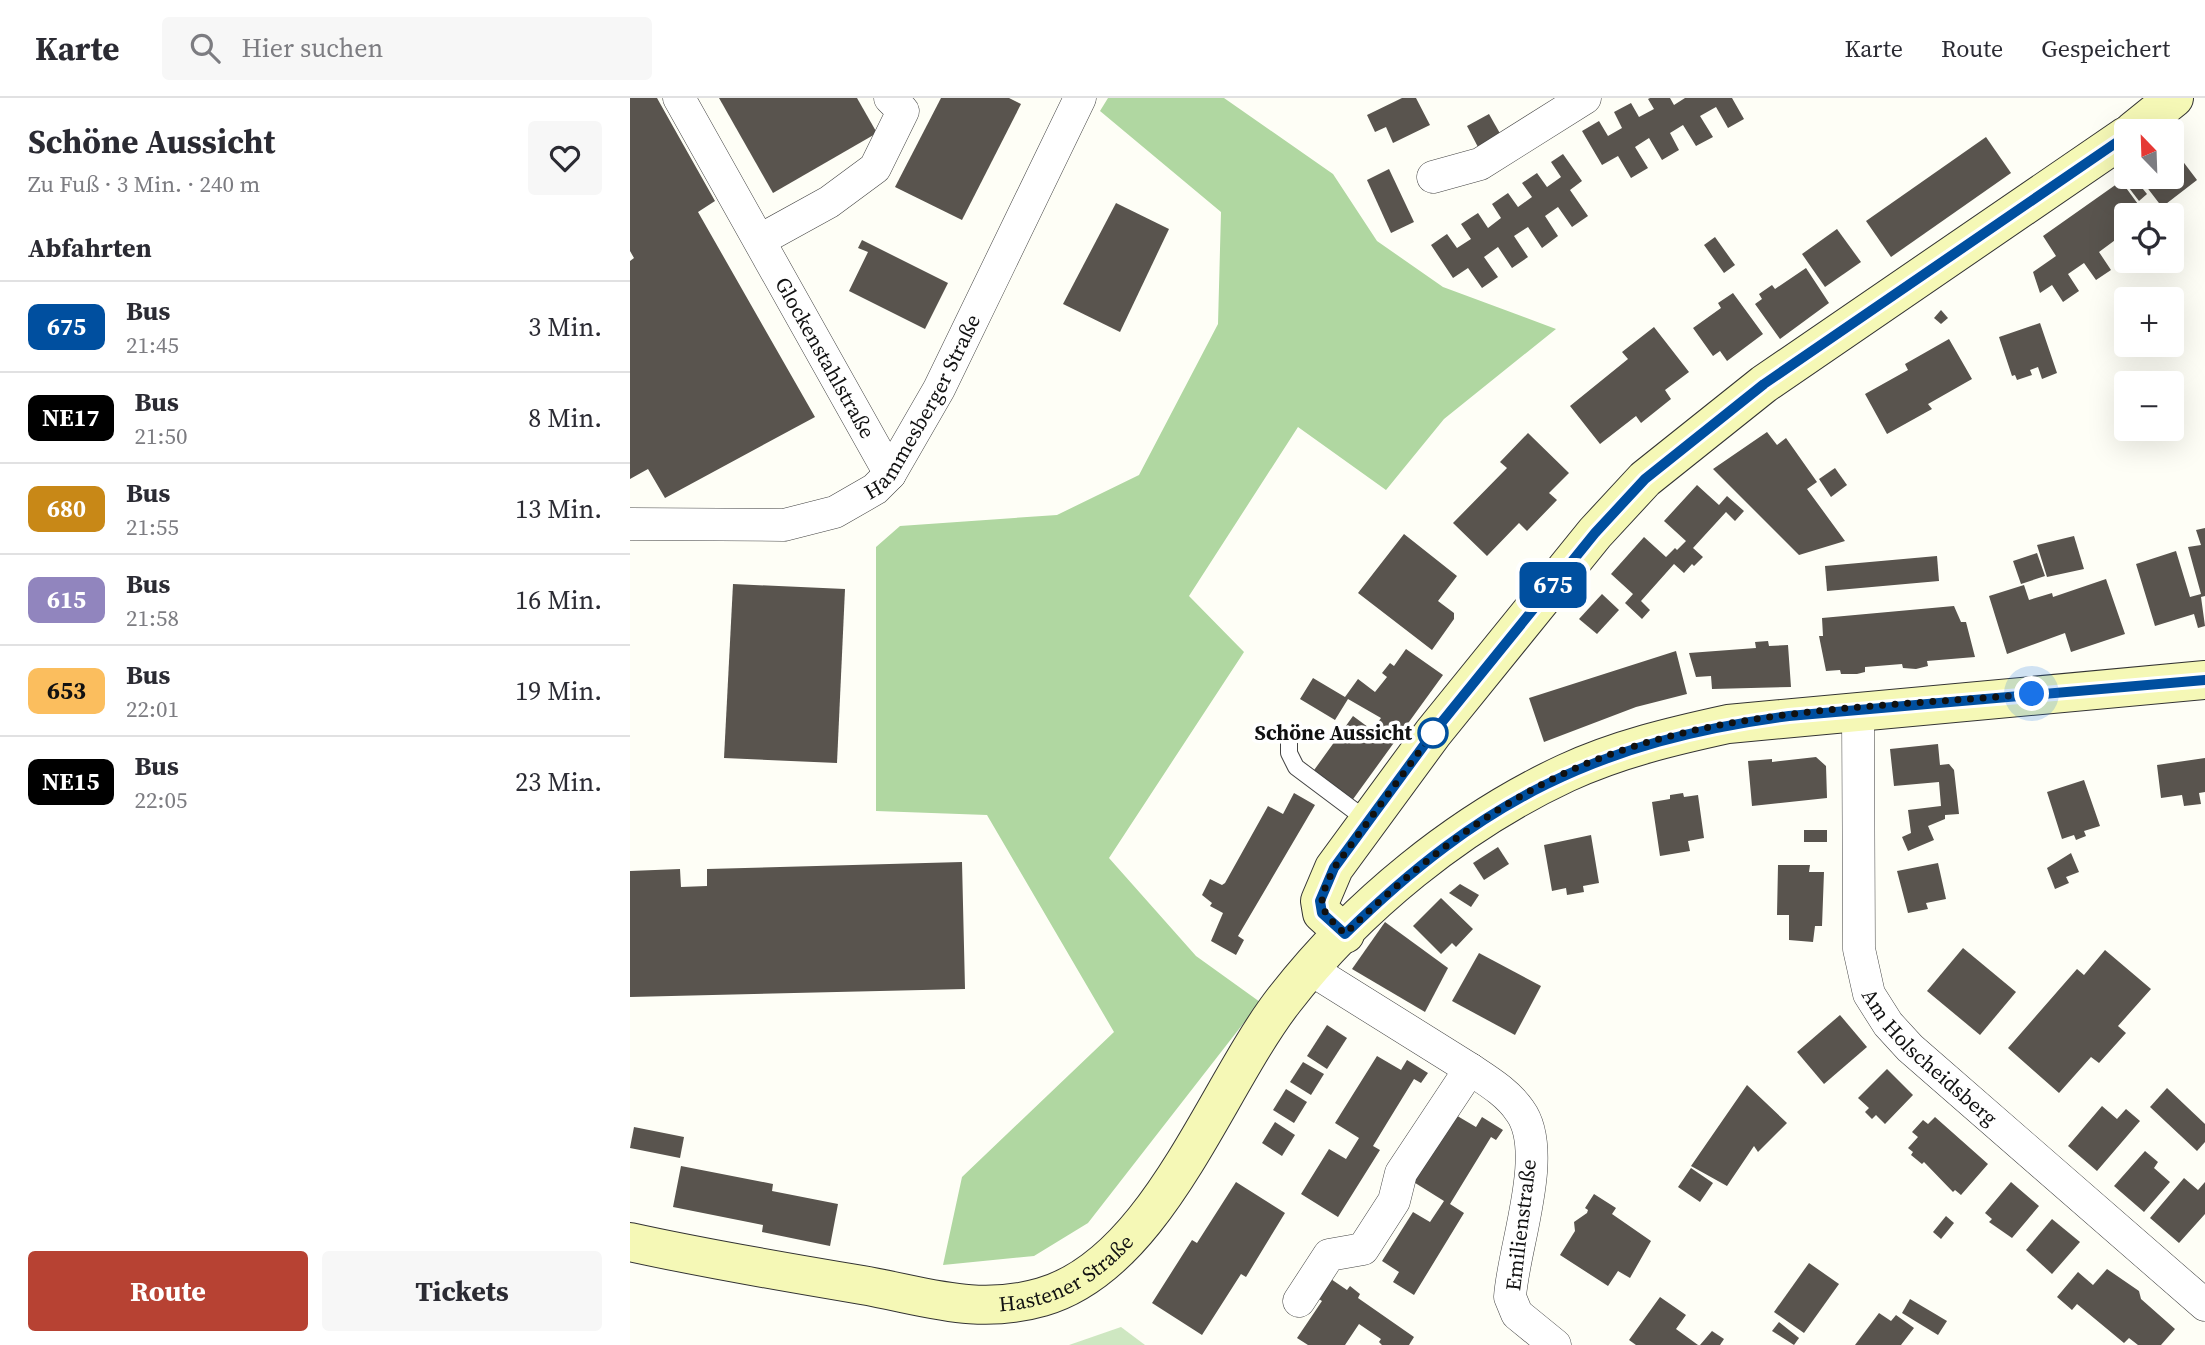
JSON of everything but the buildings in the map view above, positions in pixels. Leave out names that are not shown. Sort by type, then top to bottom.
[{"type":"main road","points":[[2148,119],[2174,98]]},
{"type":"main road","points":[[1345,934],[1322,913],[1320,901],[1334,868],[1433,733],[1595,533],[1645,479],[1764,384],[2114,144]]},
{"type":"main road","name":"Hastener Straße","points":[[630,1242],[710,1260],[970,1307],[1022,1302],[1076,1284],[1118,1252],[1156,1205],[1283,1002],[1310,970],[1410,874],[1490,814],[1568,772],[1662,738],[1728,724],[2205,680]]},
{"type":"street","name":"Glockenstahlstraße","points":[[679,98],[890,474]]},
{"type":"street","name":"Hammesberger Straße","points":[[630,524],[784,525],[835,512],[875,489],[890,474],[939,390],[1080,98]]},
{"type":"street","points":[[1433,177],[1480,164],[1585,98]]},
{"type":"street","points":[[760,240],[829,202],[875,168],[901,102]]},
{"type":"street","name":"Am Holscheidsberg","points":[[1858,710],[1859,950],[1869,994],[1888,1024],[1910,1048],[2205,1306]]},
{"type":"street","name":"Emilienstraße","points":[[1310,970],[1471,1069],[1494,1085],[1520,1110],[1529,1126],[1531,1174],[1510,1297],[1517,1314],[1555,1345]]},
{"type":"street","points":[[1299,1301],[1329,1255],[1363,1249],[1394,1201],[1401,1172],[1471,1069]]},
{"type":"lane","points":[[1289,741],[1289,753],[1296,767],[1368,821]]},
{"type":"green space","points":[[1108,98],[1224,98],[1333,174],[1377,241],[1443,287],[1556,329],[1444,419],[1386,490],[1298,427],[1189,596],[1244,652],[1109,858],[1196,956],[1260,1002],[1088,1223],[1034,1256],[943,1265],[962,1177],[1114,1032],[987,815],[876,811],[876,547],[900,526],[1057,515],[1139,475],[1218,324],[1221,212],[1100,111]]},
{"type":"green space","points":[[1121,1327],[1145,1345],[1069,1345]]},
{"type":"bus line","name":"675","points":[[2114,144],[1764,384],[1691,439],[1645,479],[1595,533],[1433,733],[1334,868],[1320,901],[1322,913],[1345,934],[1382,897],[1490,814],[1568,772],[1662,738],[1728,724],[1789,716],[2205,680]]},
{"type":"place","name":"Schöne Aussicht","points":[[1433,733]]},
{"type":"route","points":[[1433,733],[1334,868],[1325,887],[1320,901],[1322,913],[1345,934],[1382,897],[1490,814],[1568,772],[1607,756],[1662,738],[1728,724],[2032,694]]}]
